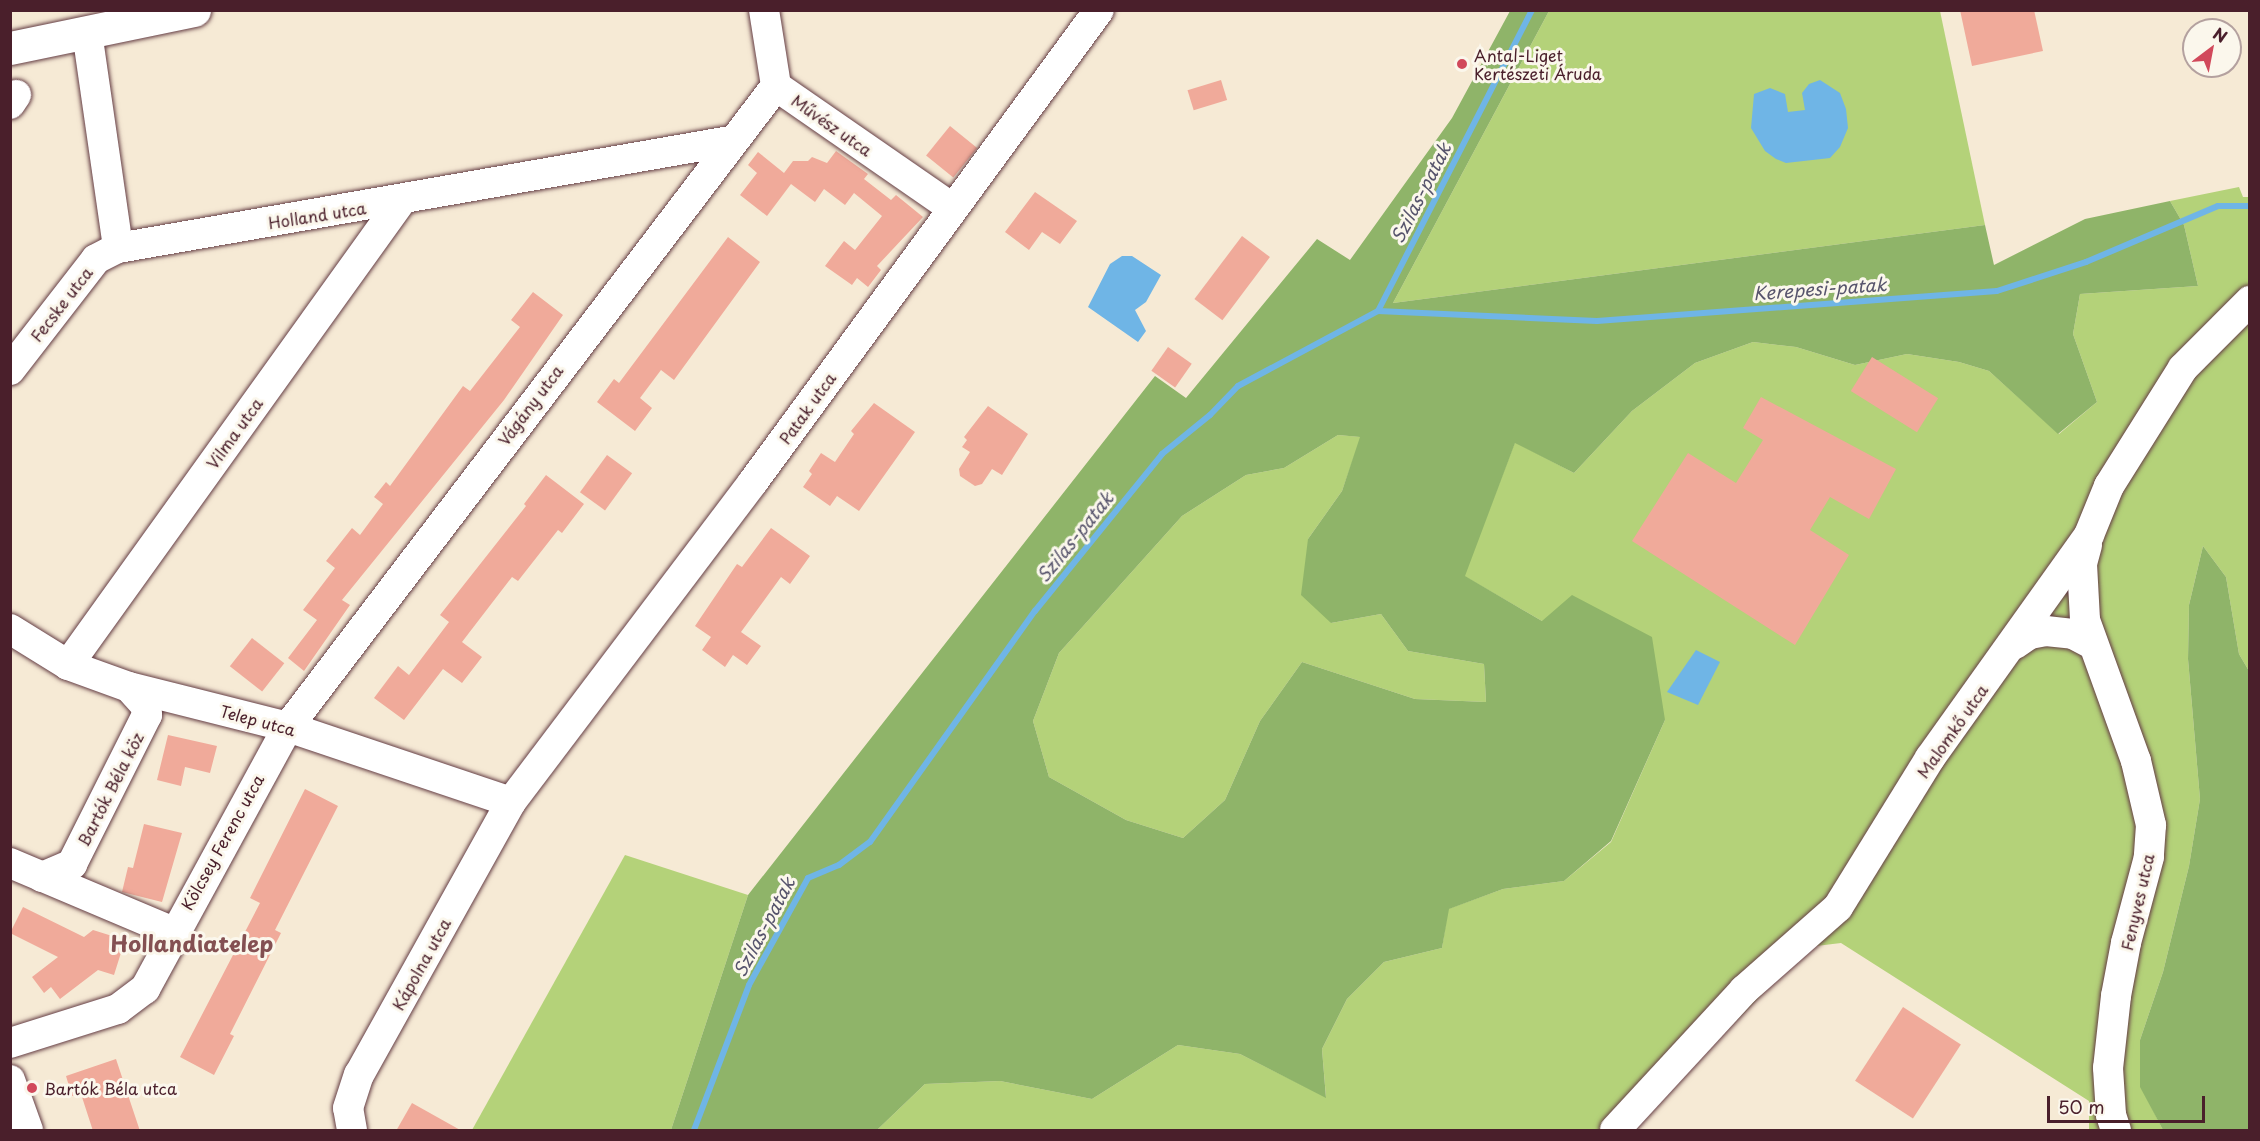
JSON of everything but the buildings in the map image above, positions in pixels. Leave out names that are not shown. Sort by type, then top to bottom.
[{"type":"main road","points":[[10,48],[194,10]]},
{"type":"street","name":"Művész utca","points":[[764,10],[776,86],[952,208]]},
{"type":"street","name":"Patak utca","points":[[511,802],[753,482],[1099,10]]},
{"type":"street","points":[[87,32],[118,248]]},
{"type":"street","name":"Vágány utca","points":[[288,727],[730,141],[776,86]]},
{"type":"street","name":"Holland utca","points":[[118,248],[401,201],[730,141]]},
{"type":"street","name":"Vilma utca","points":[[68,664],[401,201]]},
{"type":"street","name":"Fecske utca","points":[[10,370],[96,259],[118,248]]},
{"type":"street","name":"Malomkő utca","points":[[1615,1131],[1744,990],[1838,907],[1930,758],[2015,644],[2090,535],[2109,486],[2183,368],[2250,301]]},
{"type":"street","name":"Fenyves utca","points":[[2090,535],[2082,564],[2082,592],[2092,644],[2136,761],[2151,825],[2150,857],[2126,944],[2112,1037],[2109,1097],[2116,1131]]},
{"type":"street","name":"Telep utca","points":[[10,628],[68,664],[129,687],[288,727],[511,802]]},
{"type":"street","points":[[2015,644],[2030,634],[2046,631],[2073,634],[2092,644]]},
{"type":"street","name":"Bartók Béla köz","points":[[42,877],[72,864],[147,715],[146,706],[129,687]]},
{"type":"street","name":"Kölcsey Ferenc utca","points":[[10,1042],[118,1009],[145,989],[173,932],[288,727]]},
{"type":"street","name":"Kápolna utca","points":[[352,1131],[348,1108],[359,1075],[511,802]]},
{"type":"street","points":[[10,863],[173,932]]},
{"type":"street","points":[[10,1080],[28,1131]]},
{"type":"green space","points":[[1510,11],[1549,11],[1393,303],[1985,225],[1994,265],[2085,219],[2170,201],[2184,225],[2198,286],[2080,294],[2073,334],[2097,402],[2058,434],[1989,371],[1959,362],[1907,354],[1855,365],[1796,347],[1753,342],[1695,363],[1632,411],[1574,473],[1515,443],[1465,576],[1542,621],[1572,595],[1652,637],[1665,720],[1611,841],[1564,881],[1503,889],[1449,909],[1442,948],[1384,962],[1347,999],[1322,1049],[1326,1098],[1240,1054],[1178,1045],[1092,1099],[1000,1081],[925,1084],[877,1130],[671,1130],[748,895],[1155,376],[1186,398],[1317,239],[1350,260],[1452,118]],"holes":[[[1338,435],[1360,437],[1342,491],[1308,539],[1301,595],[1331,623],[1381,614],[1408,651],[1484,664],[1486,702],[1415,699],[1302,662],[1260,721],[1225,800],[1183,838],[1126,820],[1049,777],[1033,721],[1059,653],[1182,516],[1246,475],[1284,468]]]},
{"type":"green space","points":[[1549,11],[1940,11],[1985,225],[1393,303]]},
{"type":"green space","points":[[2239,187],[2243,197],[2249,197],[2249,671],[2239,654],[2226,577],[2203,546],[2189,605],[2188,659],[2200,799],[2189,866],[2163,972],[2140,1040],[2141,1087],[2163,1130],[2089,1130],[2089,1101],[1841,943],[1808,947],[1631,1130],[877,1130],[925,1084],[1000,1081],[1092,1099],[1178,1045],[1240,1054],[1326,1097],[1322,1049],[1347,999],[1384,962],[1442,948],[1448,909],[1503,889],[1564,881],[1611,842],[1665,720],[1542,621],[1464,576],[1515,442],[1574,473],[1632,411],[1695,363],[1753,342],[1796,347],[1855,365],[1907,354],[1959,362],[1989,371],[2059,434],[2097,402],[2073,334],[2080,294],[2198,286],[2184,225],[2170,201]]},
{"type":"green space","points":[[1338,435],[1361,437],[1342,491],[1308,539],[1331,623],[1381,614],[1408,651],[1484,664],[1486,702],[1415,699],[1302,662],[1260,721],[1225,800],[1183,838],[1126,820],[1049,777],[1033,721],[1059,653],[1182,516],[1246,475],[1284,468]]},
{"type":"green space","points":[[2203,546],[2226,577],[2239,654],[2249,671],[2249,1130],[2163,1130],[2140,1087],[2140,1040],[2163,972],[2189,866],[2200,799],[2188,659],[2189,605]]},
{"type":"green space","points":[[625,855],[748,895],[671,1130],[472,1130]]},
{"type":"water","points":[[1820,80],[1840,93],[1846,109],[1848,128],[1840,147],[1830,158],[1786,163],[1776,159],[1765,151],[1751,128],[1754,94],[1770,88],[1785,94],[1788,112],[1805,110],[1802,93],[1809,84]]},
{"type":"water","points":[[1122,256],[1132,256],[1161,275],[1146,302],[1135,310],[1146,331],[1138,342],[1088,307],[1110,264]]},
{"type":"water","points":[[1696,650],[1720,662],[1698,705],[1667,692]]},
{"type":"waterway","name":"Szilas-patak","points":[[694,1130],[749,985],[808,878],[839,865],[870,842],[1035,611],[1162,454],[1210,415],[1238,386],[1378,311],[1532,10]]},
{"type":"waterway","name":"Kerepesi-patak","points":[[1378,311],[1597,321],[1997,291],[2086,262],[2218,206],[2250,206]]},
{"type":"place","name":"Antal-Liget Kertészeti Áruda","points":[[1462,64]]},
{"type":"place","name":"Bartók Béla utca","points":[[32,1088]]},
{"type":"district","name":"Hollandiatelep","points":[[192,943]]}]
